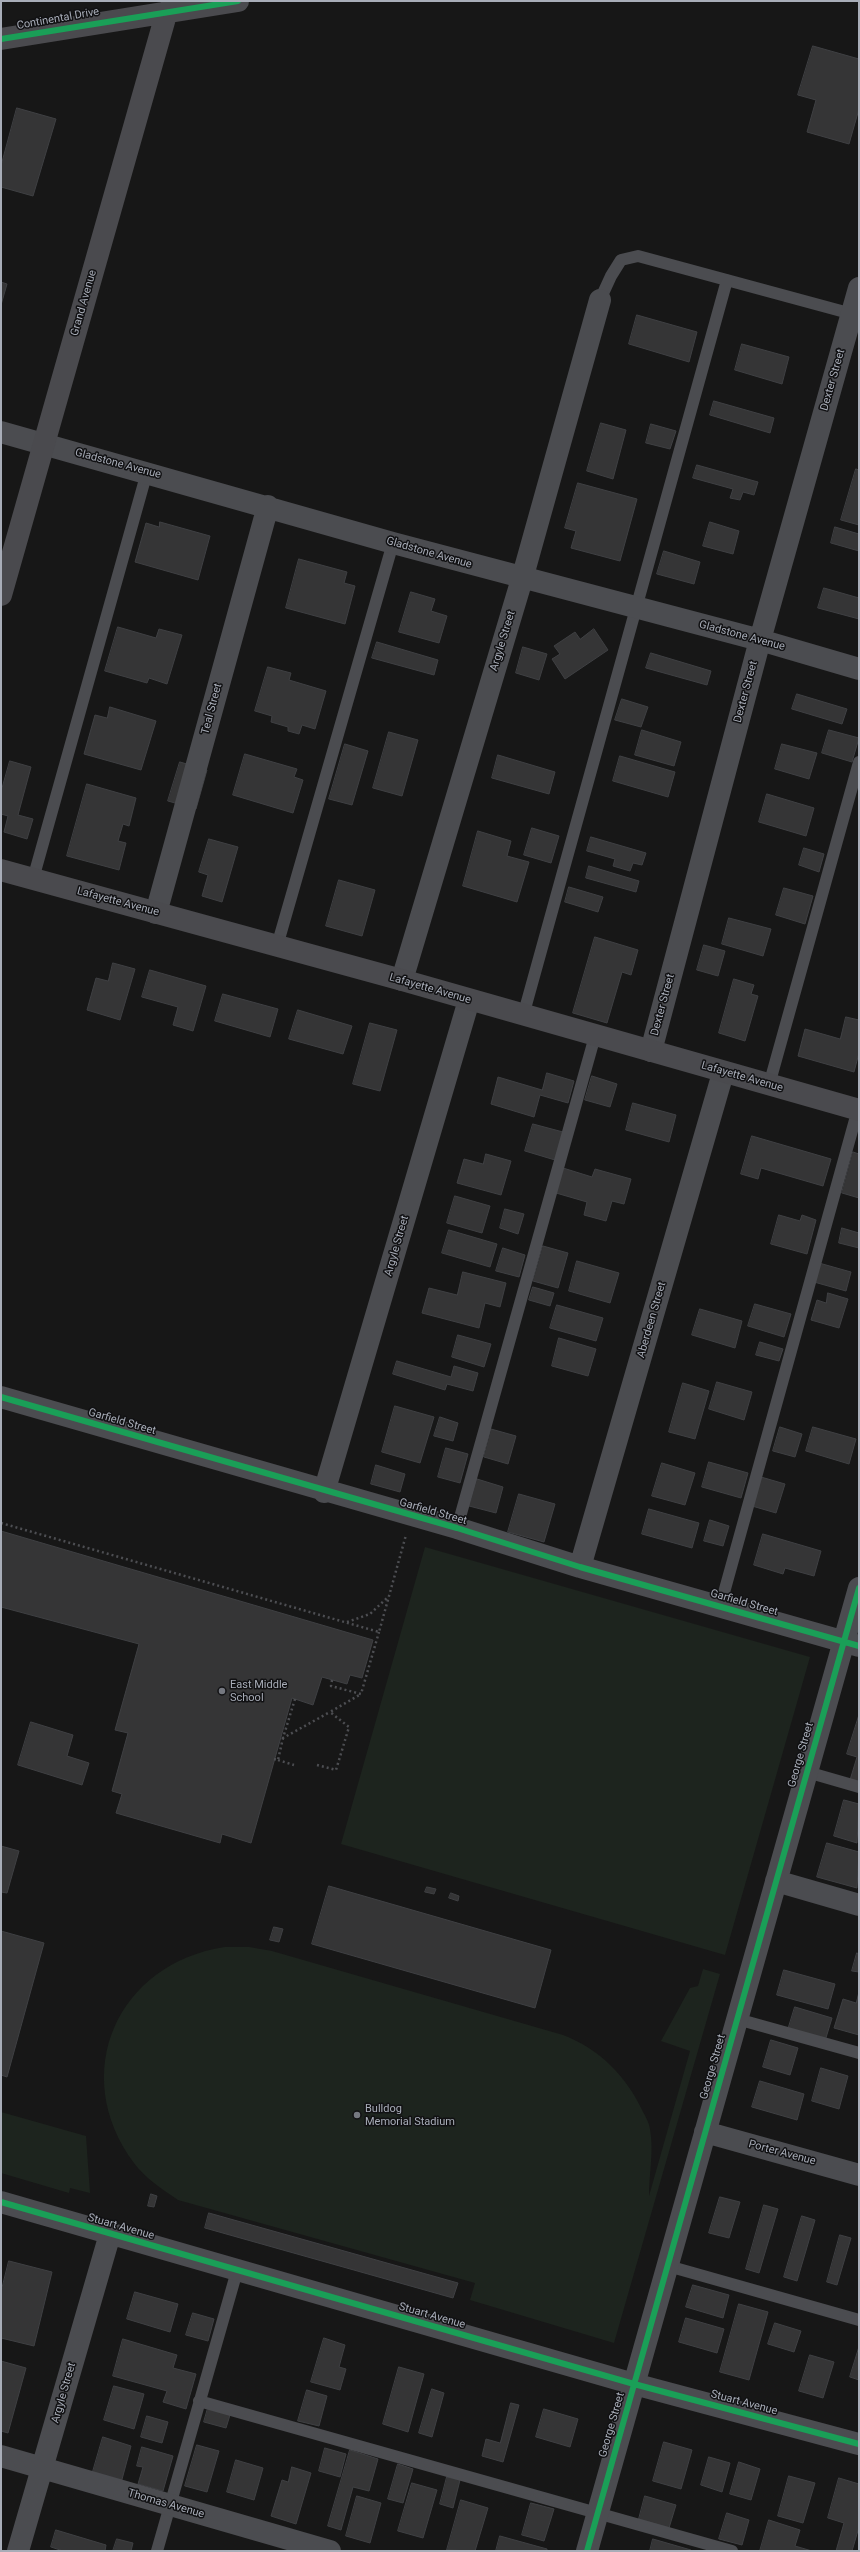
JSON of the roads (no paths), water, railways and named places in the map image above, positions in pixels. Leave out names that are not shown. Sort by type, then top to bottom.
[{"type":"street","name":"Continental Drive","points":[[1,39],[167,11],[238,1]]},
{"type":"street","name":"Grand Avenue","points":[[1,595],[167,11]]},
{"type":"street","name":"Dexter Street","points":[[650,1051],[760,640],[855,314],[859,288]]},
{"type":"street","name":"Argyle Street","points":[[402,980],[522,579],[600,300]]},
{"type":"street","name":"Gladstone Avenue","points":[[1,432],[268,506],[522,579],[760,640],[859,669]]},
{"type":"street","name":"Teal Street","points":[[156,912],[268,506]]},
{"type":"street","name":"Lafayette Avenue","points":[[1,870],[402,980],[723,1073],[858,1109]]},
{"type":"street","name":"Argyle Street","points":[[324,1492],[469,1000]]},
{"type":"street","name":"Aberdeen Street","points":[[580,1567],[723,1073]]},
{"type":"street","name":"Garfield Street","points":[[1,1397],[324,1492],[457,1528],[580,1567],[851,1644]]},
{"type":"street","name":"George Street","points":[[587,2551],[807,1772],[851,1644],[859,1588]]},
{"type":"street","points":[[776,1881],[859,1905]]},
{"type":"street","name":"Porter Avenue","points":[[705,2132],[859,2174]]},
{"type":"street","name":"Stuart Avenue","points":[[1,2202],[634,2384],[859,2444]]},
{"type":"street","name":"Argyle Street","points":[[18,2551],[110,2234]]},
{"type":"street","name":"Thomas Avenue","points":[[1,2456],[330,2551]]},
{"type":"lane","points":[[600,300],[611,276],[621,260],[638,256],[855,314]]},
{"type":"lane","points":[[523,1016],[727,280]]},
{"type":"lane","points":[[33,879],[147,472]]},
{"type":"lane","points":[[277,946],[393,543]]},
{"type":"lane","points":[[769,1085],[859,762]]},
{"type":"lane","points":[[457,1528],[595,1036]]},
{"type":"lane","points":[[720,1607],[858,1109]]},
{"type":"lane","points":[[807,1772],[859,1787]]},
{"type":"lane","points":[[737,2019],[859,2053]]},
{"type":"lane","points":[[668,2266],[859,2320]]},
{"type":"lane","points":[[157,2551],[237,2271]]},
{"type":"lane","points":[[199,2401],[732,2551]]},
{"type":"place","name":"East Middle School","points":[[222,1691]]},
{"type":"place","name":"Bulldog Memorial Stadium","points":[[357,2115]]}]
